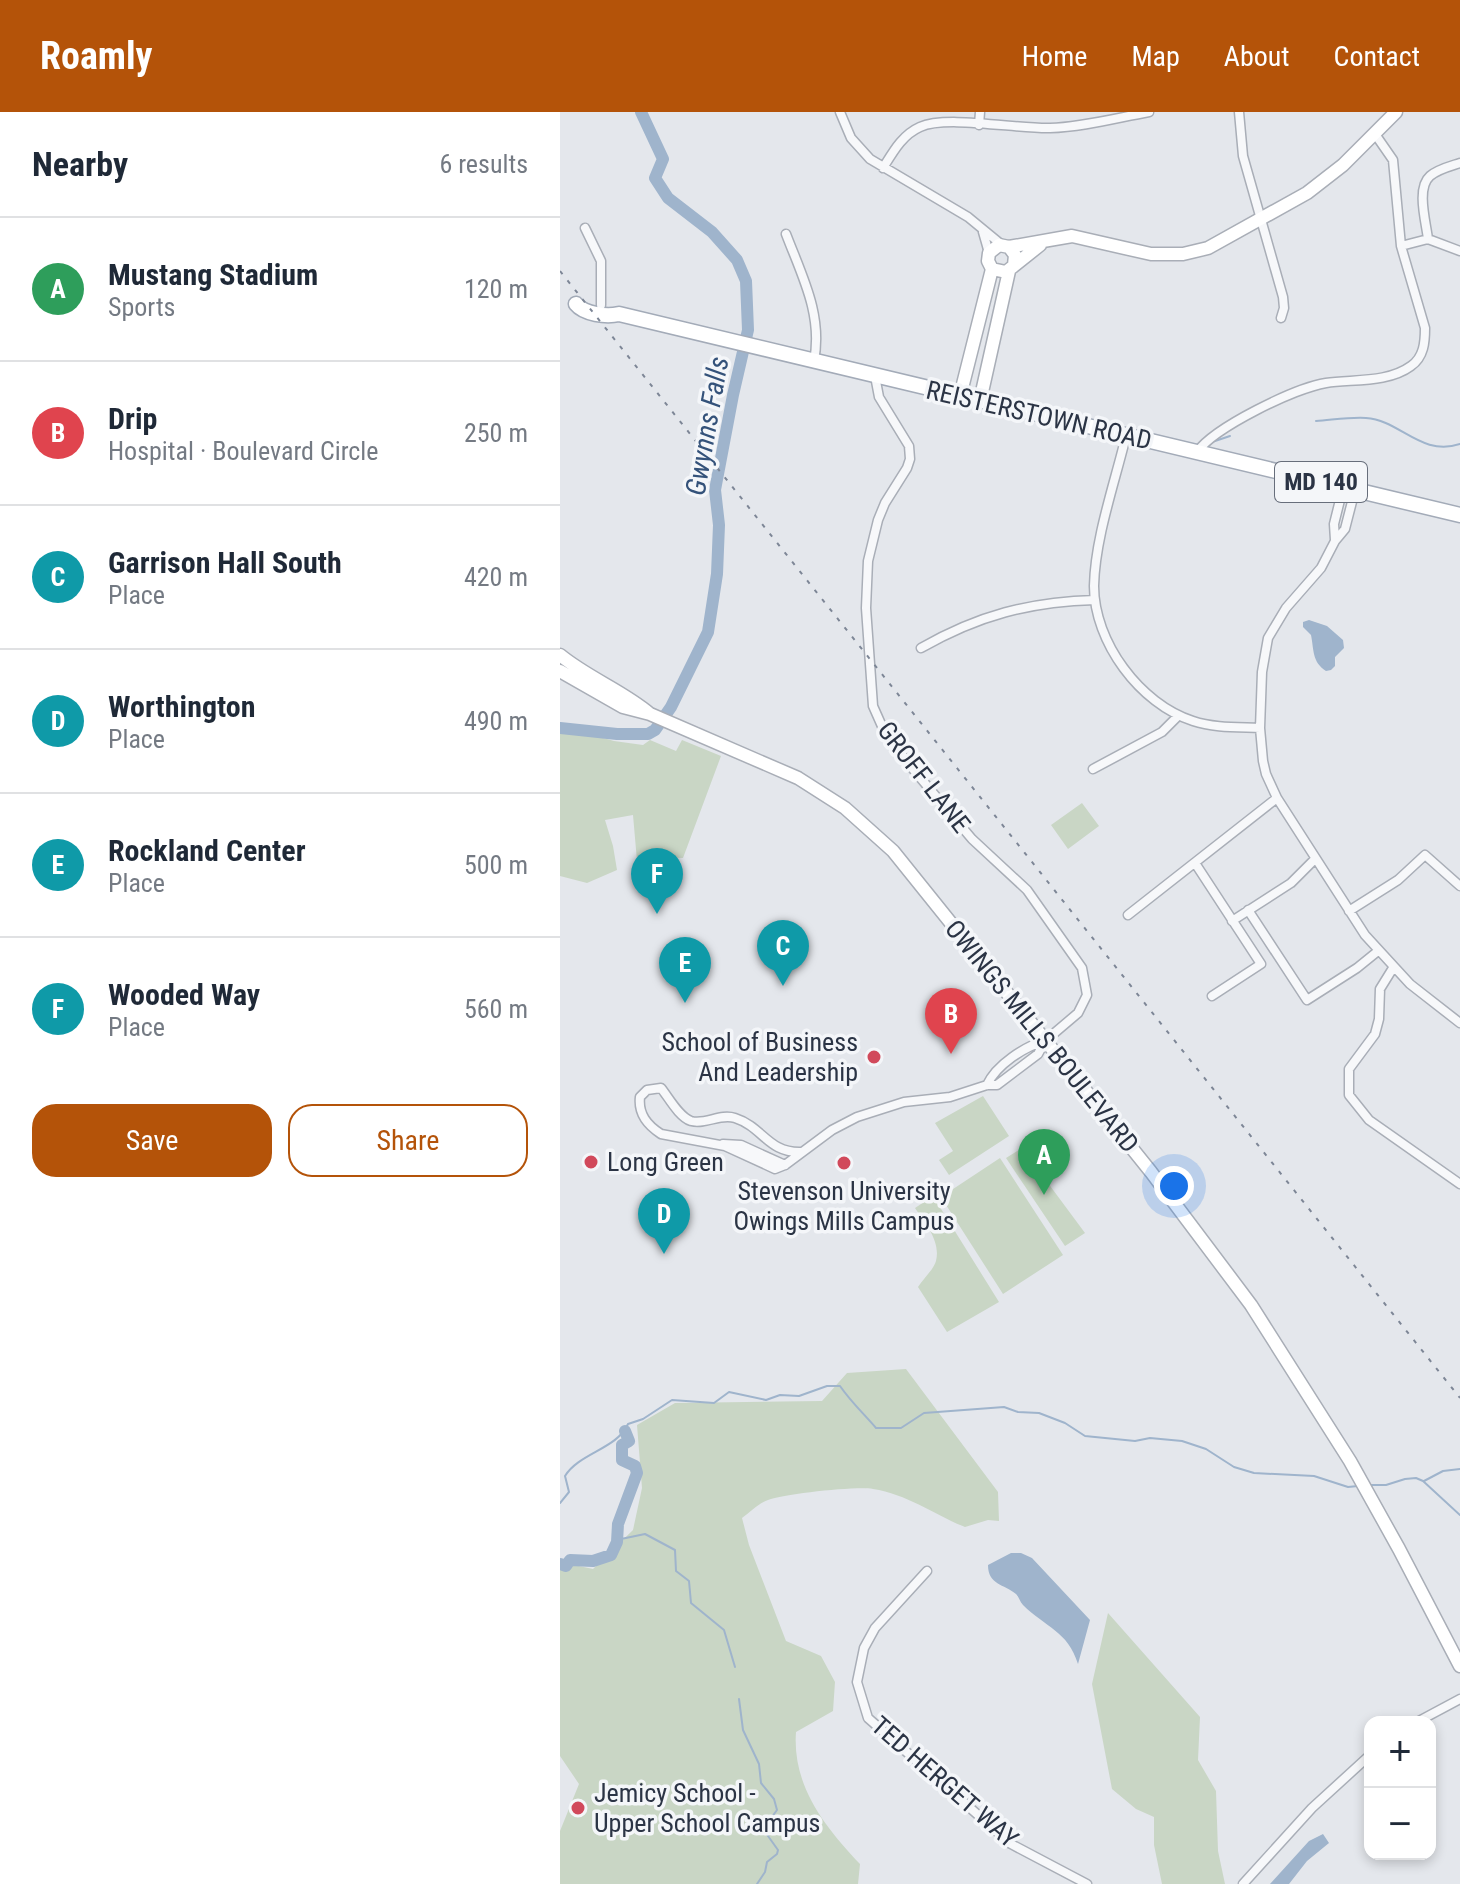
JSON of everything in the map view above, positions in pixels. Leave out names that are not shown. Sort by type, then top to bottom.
[{"type":"main road","points":[[960,396],[992,269],[988,261],[989,253],[994,248],[1025,246],[1072,236],[1143,253],[1183,254],[1208,248],[1261,220],[1325,179],[1396,112]]},
{"type":"main road","points":[[992,269],[1002,273],[1012,268],[1045,241]]},
{"type":"main road","points":[[980,401],[1015,255],[1006,246]]},
{"type":"main road","name":"REISTERSTOWN ROAD","points":[[560,300],[601,305],[613,308],[619,314]]},
{"type":"main road","name":"REISTERSTOWN ROAD","points":[[576,304],[580,309],[610,316],[619,314],[1460,515]]},
{"type":"main road","name":"OWINGS MILLS BOULEVARD","points":[[560,655],[650,714]]},
{"type":"main road","name":"OWINGS MILLS BOULEVARD","points":[[560,671],[623,707],[650,714],[789,773],[826,795],[863,823],[900,860],[1215,1255],[1269,1331],[1369,1494],[1460,1666]]},
{"type":"street","points":[[840,112],[859,149],[883,168],[968,217],[983,232],[1006,246]]},
{"type":"street","points":[[979,125],[980,112]]},
{"type":"street","points":[[883,168],[902,139],[920,127],[940,122],[1055,128],[1149,112]]},
{"type":"street","points":[[1239,112],[1240,142],[1283,297],[1281,318]]},
{"type":"street","points":[[1197,452],[1212,435],[1296,392],[1326,383],[1388,375],[1415,363],[1424,349],[1425,328],[1401,246],[1393,160],[1375,134]]},
{"type":"street","points":[[1428,239],[1424,195],[1426,181],[1433,173],[1460,163]]},
{"type":"street","points":[[585,228],[601,261],[601,305]]},
{"type":"street","points":[[983,232],[989,253]]},
{"type":"street","points":[[786,234],[817,316],[818,343],[814,361]]},
{"type":"street","points":[[1401,246],[1428,239],[1460,251]]},
{"type":"street","name":"GROFF LANE","points":[[875,376],[879,397],[909,446],[910,459],[881,511],[868,561],[866,608],[873,706],[885,733],[912,768],[972,839],[1027,890],[1082,968],[1087,989],[1084,1005],[1045,1041]]},
{"type":"street","points":[[1126,436],[1095,574],[1095,600],[1104,632],[1119,660],[1142,689],[1178,716],[1209,725],[1260,728]]},
{"type":"street","points":[[1349,489],[1345,529],[1321,568],[1286,608],[1268,638],[1264,654],[1260,728],[1266,774],[1277,798],[1315,859],[1378,951],[1393,968],[1460,1023]]},
{"type":"street","points":[[921,648],[963,626],[1011,608],[1057,601],[1095,600]]},
{"type":"street","points":[[1093,769],[1162,732],[1178,716]]},
{"type":"street","points":[[1128,915],[1277,798]]},
{"type":"street","points":[[1349,911],[1398,880],[1425,855],[1460,886]]},
{"type":"street","points":[[1232,921],[1291,883],[1315,859]]},
{"type":"street","points":[[1195,863],[1261,964],[1212,996]]},
{"type":"street","points":[[1248,910],[1307,1000],[1378,951]]},
{"type":"street","points":[[1393,968],[1380,989],[1375,1034],[1349,1069],[1349,1095],[1369,1120],[1460,1184]]},
{"type":"street","points":[[987,1085],[991,1076],[1029,1045],[1045,1041]]},
{"type":"street","points":[[801,1152],[773,1146],[752,1127],[732,1117],[699,1122],[688,1120],[661,1088],[647,1090],[640,1097],[642,1116],[661,1134],[734,1150],[772,1169],[785,1165],[832,1130],[857,1117],[904,1102],[950,1097],[987,1085],[997,1085],[1038,1054],[1045,1041]]},
{"type":"street","points":[[1004,1066],[1011,1075]]},
{"type":"street","name":"TED HERGET WAY","points":[[927,1571],[875,1628],[864,1648],[857,1682],[868,1718],[1011,1844],[1087,1884]]},
{"type":"street","points":[[1428,1716],[1460,1699]]},
{"type":"street","points":[[1243,1884],[1319,1800],[1364,1760]]},
{"type":"green space","points":[[560,726],[614,741],[643,745],[650,740],[676,751],[682,740],[721,756],[683,858],[652,857],[637,861],[633,815],[605,820],[617,870],[587,883],[560,876]]},
{"type":"green space","points":[[1082,803],[1099,826],[1068,849],[1051,825]]},
{"type":"green space","points":[[983,1096],[1009,1136],[949,1175],[939,1160],[953,1151],[935,1123]]},
{"type":"green space","points":[[1022,1148],[1085,1233],[1065,1246],[1006,1158]]},
{"type":"green space","points":[[1000,1158],[1063,1255],[1003,1294],[941,1197]]},
{"type":"green space","points":[[933,1196],[999,1302],[947,1332],[918,1287],[933,1267],[937,1254],[931,1233],[915,1208]]},
{"type":"green space","points":[[906,1369],[998,1492],[999,1521],[988,1520],[965,1527],[898,1495],[864,1488],[776,1498],[761,1503],[742,1518],[749,1545],[786,1641],[821,1656],[835,1682],[833,1711],[796,1732],[796,1752],[799,1770],[813,1804],[860,1864],[858,1884],[560,1884],[560,1831],[579,1784],[560,1756],[560,1562],[593,1569],[633,1530],[642,1488],[637,1425],[675,1403],[822,1401],[847,1373]]},
{"type":"green space","points":[[1108,1613],[1200,1717],[1198,1760],[1216,1791],[1218,1851],[1225,1884],[1162,1884],[1154,1845],[1154,1817],[1136,1809],[1112,1789],[1092,1684]]},
{"type":"water","points":[[1309,620],[1327,626],[1343,640],[1344,648],[1335,657],[1335,666],[1331,670],[1326,671],[1316,660],[1311,635],[1303,627],[1303,622]]},
{"type":"water","points":[[1011,1553],[1032,1558],[1090,1620],[1078,1664],[1062,1637],[1023,1605],[1016,1594],[991,1577],[988,1565]]},
{"type":"water","points":[[1323,1834],[1329,1843],[1307,1861],[1289,1884],[1270,1884],[1309,1841]]},
{"type":"waterway","name":"Gwynns Falls","points":[[560,728],[617,734],[648,734],[655,730],[671,707],[708,632],[717,574],[719,525],[715,490],[748,330],[746,281],[737,260],[712,232],[668,198],[655,178],[663,159],[641,112]]},
{"type":"waterway","points":[[1316,421],[1366,418],[1378,420],[1434,446],[1460,444]]},
{"type":"waterway","points":[[1212,442],[1230,436]]},
{"type":"waterway","name":"Gwynns Falls","points":[[560,1503],[569,1492],[565,1476],[571,1468],[615,1439],[628,1424],[643,1419],[672,1400],[714,1403],[729,1392],[766,1400],[780,1395],[799,1396],[827,1386],[840,1386],[876,1428],[901,1428],[924,1413],[1004,1407],[1018,1412],[1039,1413],[1065,1423],[1085,1436],[1135,1441],[1150,1438],[1182,1441],[1206,1449],[1234,1467],[1254,1473],[1314,1476],[1348,1487],[1358,1486]]},
{"type":"waterway","name":"Gwynns Falls","points":[[560,1564],[566,1566],[570,1560],[593,1561],[611,1555],[617,1542],[618,1524],[637,1473],[635,1466],[622,1460],[622,1445],[629,1441],[625,1431]]},
{"type":"waterway","points":[[1424,1481],[1443,1471],[1460,1469]]},
{"type":"waterway","name":"Gwynns Falls","points":[[1368,1485],[1386,1485],[1416,1478],[1460,1515]]},
{"type":"waterway","points":[[616,1533],[621,1539],[645,1534],[675,1550],[676,1571],[689,1581],[691,1603],[724,1630],[735,1667]]},
{"type":"waterway","points":[[739,1699],[743,1730],[759,1764],[761,1783],[774,1799],[777,1810],[763,1829],[778,1850],[777,1854],[767,1862],[757,1884]]},
{"type":"railway","points":[[560,271],[1460,1398]]},
{"type":"place","name":"Wooded Way","points":[[657,914]]},
{"type":"place","name":"Garrison Hall South","points":[[783,986]]},
{"type":"place","name":"Rockland Center","points":[[685,1003]]},
{"type":"place","name":"Drip","points":[[951,1054]]},
{"type":"place","name":"School of Business And Leadership","points":[[874,1057]]},
{"type":"place","name":"Long Green","points":[[591,1162]]},
{"type":"place","name":"Stevenson University Owings Mills Campus","points":[[844,1163]]},
{"type":"place","name":"Mustang Stadium","points":[[1044,1195]]},
{"type":"place","name":"Worthington","points":[[664,1254]]},
{"type":"place","name":"Jemicy School - Upper School Campus","points":[[578,1808]]}]
